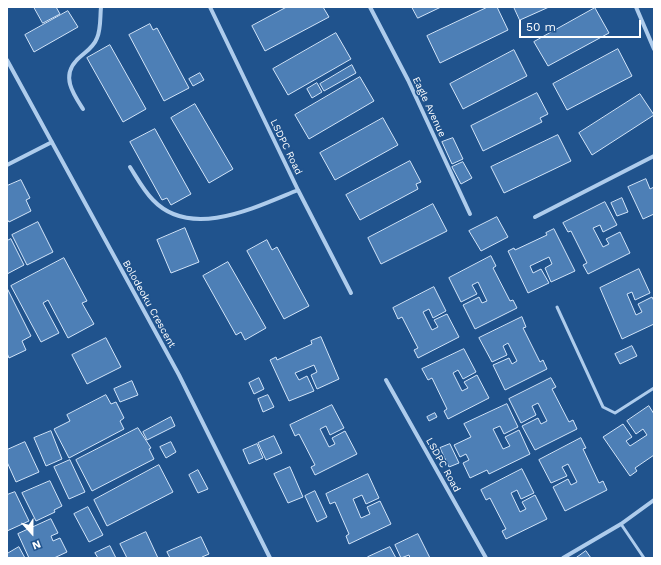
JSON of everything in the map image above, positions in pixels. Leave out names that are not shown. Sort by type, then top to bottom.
[{"type":"street","points":[[83,109],[71,91],[69,73],[75,62],[90,49],[97,38],[100,7]]},
{"type":"street","name":"LSDPC Road","points":[[210,7],[298,190],[350,293]]},
{"type":"street","name":"Eagle Avenue","points":[[370,7],[408,80],[470,214]]},
{"type":"street","points":[[636,7],[654,49]]},
{"type":"street","name":"Bolodeoku Crescent","points":[[7,60],[179,375],[270,558]]},
{"type":"street","points":[[7,165],[52,142]]},
{"type":"street","points":[[535,217],[654,156]]},
{"type":"street","points":[[130,167],[153,200],[172,213],[195,219],[226,218],[298,190]]},
{"type":"street","name":"LSDPC Road","points":[[386,380],[486,558]]},
{"type":"street","points":[[563,558],[621,524],[654,500]]},
{"type":"lane","points":[[557,307],[603,407],[615,413],[654,388]]},
{"type":"lane","points":[[621,524],[644,558]]},
{"type":"building","points":[[34,7],[56,7],[60,14],[43,23]]},
{"type":"building","points":[[287,7],[323,7],[329,17],[265,51],[252,26]]},
{"type":"building","points":[[412,7],[441,7],[418,18]]},
{"type":"building","points":[[488,7],[497,7],[508,30],[440,63],[427,36]]},
{"type":"building","points":[[514,7],[549,7],[520,20]]},
{"type":"building","points":[[595,8],[609,33],[548,66],[534,42]]},
{"type":"building","points":[[68,11],[78,27],[34,52],[25,35]]},
{"type":"building","points":[[150,24],[153,30],[157,28],[189,88],[164,101],[129,35]]},
{"type":"building","points":[[336,33],[351,59],[288,95],[273,69]]},
{"type":"building","points":[[110,45],[146,109],[123,122],[87,58]]},
{"type":"building","points":[[618,49],[632,76],[567,110],[553,84]]},
{"type":"building","points":[[514,50],[527,76],[463,109],[450,84]]},
{"type":"building","points":[[352,65],[356,73],[324,91],[320,84]]},
{"type":"building","points":[[200,73],[204,80],[193,86],[189,79]]},
{"type":"building","points":[[360,77],[374,101],[309,139],[295,115]]},
{"type":"building","points":[[317,83],[322,92],[312,98],[307,89]]},
{"type":"building","points":[[537,93],[548,114],[540,118],[542,122],[483,151],[471,126]]},
{"type":"building","points":[[640,94],[654,115],[592,155],[579,133]]},
{"type":"building","points":[[195,104],[233,169],[209,183],[171,118]]},
{"type":"building","points":[[383,118],[398,145],[335,180],[320,153]]},
{"type":"building","points":[[155,129],[191,194],[171,205],[167,198],[162,200],[130,142]]},
{"type":"building","points":[[558,135],[571,161],[504,193],[491,167]]},
{"type":"building","points":[[453,138],[463,159],[452,164],[442,142]]},
{"type":"building","points":[[410,161],[421,182],[416,184],[418,189],[360,220],[346,195]]},
{"type":"building","points":[[463,162],[472,178],[461,184],[452,167]]},
{"type":"building","points":[[646,179],[650,189],[654,187],[654,214],[643,219],[628,187]]},
{"type":"building","points":[[21,180],[30,198],[26,200],[31,211],[9,222],[7,219],[7,186]]},
{"type":"building","points":[[622,198],[628,212],[617,216],[611,203]]},
{"type":"building","points":[[605,202],[617,225],[603,232],[600,225],[593,228],[603,247],[609,244],[606,239],[620,232],[630,253],[588,274],[583,265],[587,263],[571,231],[568,232],[563,223]]},
{"type":"building","points":[[433,204],[447,231],[381,264],[368,238]]},
{"type":"building","points":[[497,217],[508,237],[481,251],[469,231]]},
{"type":"building","points":[[38,222],[53,252],[27,265],[12,235]]},
{"type":"building","points":[[185,228],[199,262],[171,273],[157,240]]},
{"type":"building","points":[[554,229],[575,271],[551,282],[545,268],[552,264],[549,257],[530,266],[533,273],[541,269],[549,283],[528,293],[508,251],[514,248],[515,250],[547,235],[546,233]]},
{"type":"building","points":[[11,239],[24,265],[7,274],[7,241]]},
{"type":"building","points":[[267,240],[272,250],[277,247],[309,306],[284,319],[247,251]]},
{"type":"building","points":[[491,256],[496,266],[493,268],[510,301],[513,300],[517,308],[475,329],[463,305],[479,297],[482,303],[487,301],[478,282],[472,285],[477,294],[461,302],[449,278]]},
{"type":"building","points":[[64,258],[87,301],[82,303],[94,324],[68,338],[48,300],[43,303],[59,333],[41,342],[11,286]]},
{"type":"building","points":[[228,262],[266,328],[245,340],[241,332],[236,335],[203,276]]},
{"type":"building","points":[[639,269],[650,293],[635,300],[632,292],[627,294],[636,315],[642,312],[638,304],[652,297],[654,301],[654,324],[622,339],[600,288]]},
{"type":"building","points":[[434,287],[446,311],[433,318],[429,309],[423,312],[432,330],[438,327],[434,320],[447,314],[459,337],[418,358],[414,350],[418,348],[402,317],[398,319],[393,308]]},
{"type":"building","points":[[7,288],[31,336],[22,341],[26,350],[9,358],[7,353]]},
{"type":"building","points":[[522,317],[526,327],[523,328],[540,362],[543,360],[547,369],[505,390],[493,365],[509,358],[512,364],[517,361],[508,343],[503,346],[507,355],[492,362],[479,338]]},
{"type":"building","points":[[321,337],[339,379],[317,389],[311,375],[317,372],[314,365],[295,373],[299,380],[307,376],[314,391],[289,401],[270,360],[276,357],[277,360],[312,344],[311,341]]},
{"type":"building","points":[[106,338],[121,367],[87,384],[72,355]]},
{"type":"building","points":[[632,346],[637,356],[620,364],[615,354]]},
{"type":"building","points":[[464,349],[476,372],[463,379],[458,370],[453,373],[462,391],[468,388],[464,382],[477,375],[489,398],[448,419],[444,411],[447,409],[432,378],[428,380],[422,369]]},
{"type":"building","points":[[259,378],[264,389],[254,394],[249,383]]},
{"type":"building","points":[[551,378],[556,387],[552,389],[569,422],[573,420],[577,429],[535,450],[522,426],[538,418],[541,424],[547,421],[538,403],[532,406],[536,415],[521,423],[509,399]]},
{"type":"building","points":[[132,381],[138,395],[120,402],[114,389]]},
{"type":"building","points":[[106,395],[111,404],[116,402],[124,418],[120,421],[124,429],[69,458],[54,429],[70,421],[67,415]]},
{"type":"building","points":[[268,395],[274,407],[263,412],[258,399]]},
{"type":"building","points":[[507,404],[518,427],[504,434],[500,426],[493,429],[503,449],[510,446],[505,437],[519,430],[530,454],[489,474],[487,470],[470,478],[463,463],[469,460],[466,454],[460,457],[454,445],[471,437],[464,424]]},
{"type":"building","points":[[332,405],[344,428],[330,435],[326,426],[320,429],[329,447],[335,444],[332,438],[345,431],[357,454],[315,475],[311,467],[315,465],[299,434],[295,436],[290,425]]},
{"type":"building","points":[[649,406],[654,414],[654,455],[635,468],[637,471],[630,476],[603,437],[623,424],[632,437],[626,441],[630,446],[647,435],[643,429],[636,434],[627,421]]},
{"type":"building","points":[[435,413],[437,417],[429,421],[427,417]]},
{"type":"building","points":[[171,417],[175,426],[147,440],[143,432]]},
{"type":"building","points":[[138,428],[151,448],[149,449],[154,459],[92,491],[76,460]]},
{"type":"building","points":[[51,431],[62,459],[46,466],[34,438]]},
{"type":"building","points":[[274,436],[282,453],[266,460],[258,443]]},
{"type":"building","points":[[581,438],[586,448],[583,449],[599,483],[603,481],[607,490],[565,511],[553,487],[568,479],[571,485],[577,482],[568,464],[562,467],[567,476],[551,483],[539,460]]},
{"type":"building","points":[[25,442],[39,472],[16,482],[7,462],[7,450]]},
{"type":"building","points":[[171,442],[176,452],[166,458],[160,447]]},
{"type":"building","points":[[257,444],[263,458],[249,464],[243,450]]},
{"type":"building","points":[[450,444],[459,463],[449,467],[440,448]]},
{"type":"building","points":[[70,460],[85,492],[69,499],[54,467]]},
{"type":"building","points":[[159,465],[173,492],[107,526],[94,500]]},
{"type":"building","points":[[290,467],[303,497],[288,503],[274,474]]},
{"type":"building","points":[[522,469],[534,493],[521,499],[517,490],[511,493],[520,512],[526,509],[522,502],[535,495],[547,519],[506,539],[502,531],[506,529],[490,498],[486,500],[481,490]]},
{"type":"building","points":[[198,470],[208,489],[198,493],[189,475]]},
{"type":"building","points":[[368,474],[379,498],[366,504],[362,495],[353,499],[361,518],[370,514],[367,507],[380,501],[391,524],[349,544],[346,536],[349,534],[335,502],[330,504],[326,494]]},
{"type":"building","points":[[50,481],[62,506],[54,510],[55,512],[36,521],[22,493]]},
{"type":"building","points":[[315,491],[327,517],[317,522],[305,496]]},
{"type":"building","points":[[15,492],[29,521],[7,531],[7,495]]},
{"type":"building","points":[[88,507],[103,535],[89,542],[74,514]]},
{"type":"building","points":[[51,519],[58,533],[51,536],[53,541],[60,538],[67,552],[54,558],[29,558],[18,534]]},
{"type":"building","points":[[146,532],[158,558],[127,558],[120,544]]},
{"type":"building","points":[[418,534],[430,558],[410,558],[409,555],[401,558],[395,545]]},
{"type":"building","points":[[201,537],[209,554],[202,557],[203,558],[170,558],[167,552]]},
{"type":"building","points":[[110,546],[116,558],[98,558],[95,553]]},
{"type":"building","points":[[19,547],[25,558],[7,558],[7,554]]},
{"type":"building","points":[[390,547],[396,558],[368,557]]},
{"type":"building","points":[[586,551],[591,558],[576,558]]}]
